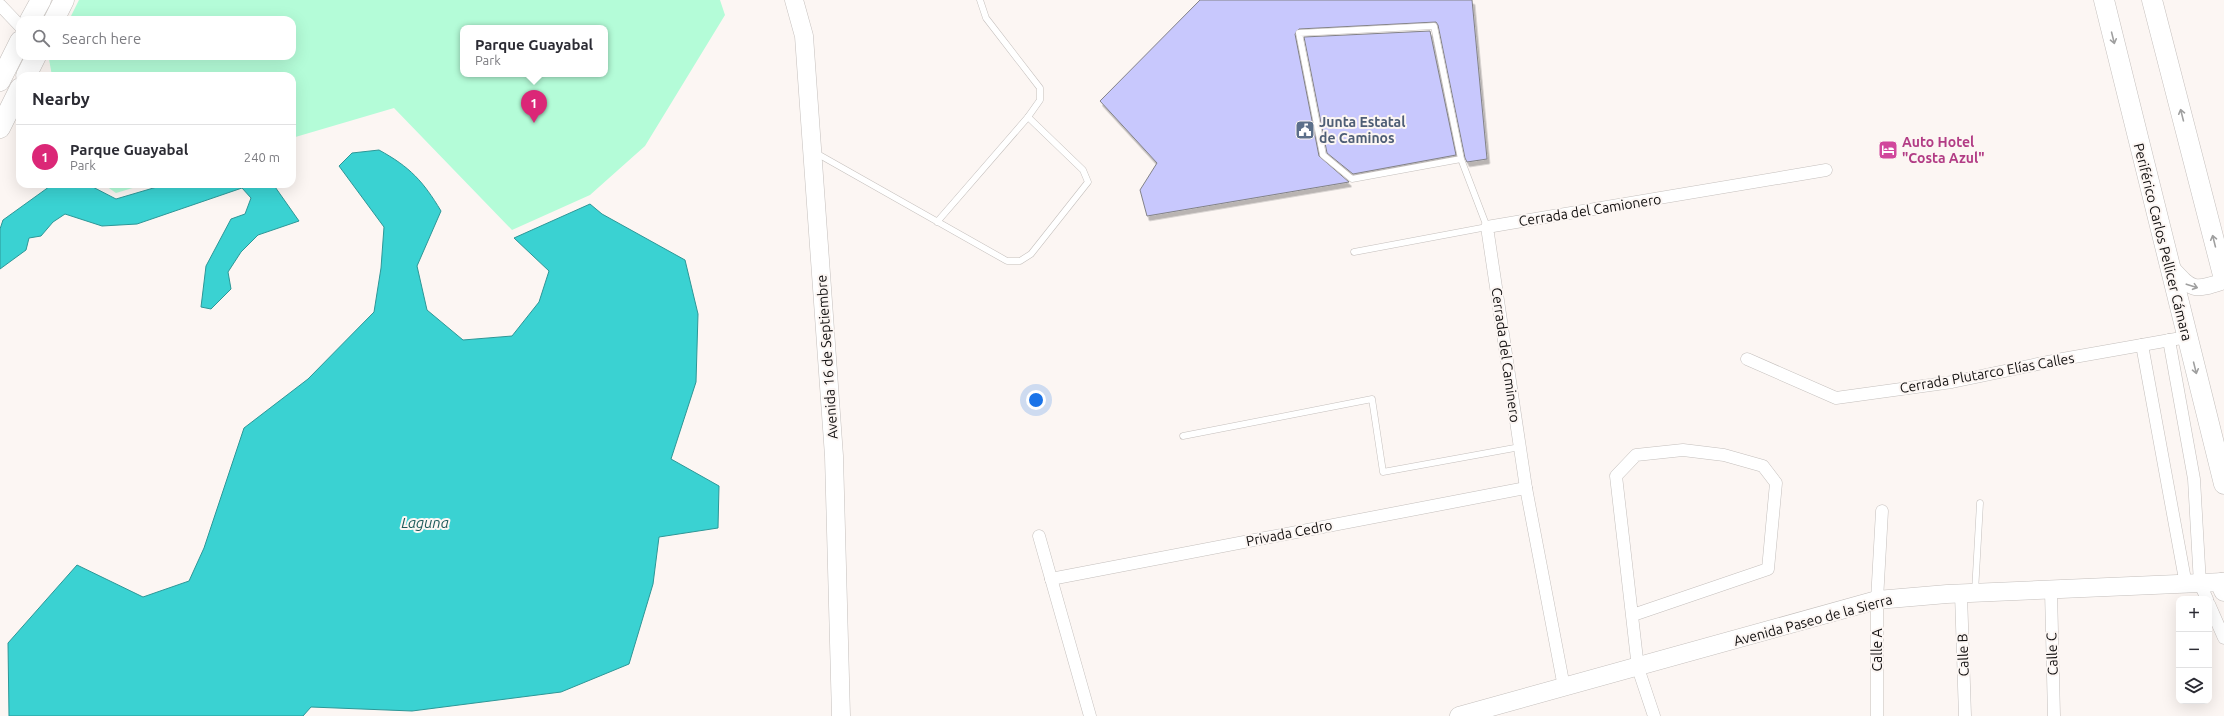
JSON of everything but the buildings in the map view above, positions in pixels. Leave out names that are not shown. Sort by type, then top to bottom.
[{"type":"main road","points":[[32,16],[41,0]]},
{"type":"main road","points":[[56,16],[64,0]]},
{"type":"main road","name":"Avenida 16 de Septiembre","points":[[794,0],[804,36],[834,456],[841,716]]},
{"type":"main road","name":"Periférico Carlos Pellicer Cámara","points":[[2104,0],[2168,264],[2178,338],[2224,484]]},
{"type":"main road","points":[[2152,0],[2224,280]]},
{"type":"main road","points":[[0,81],[16,49]]},
{"type":"main road","points":[[28,72],[34,60]]},
{"type":"main road","points":[[0,128],[16,96]]},
{"type":"main road","name":"Avenida Paseo de la Sierra","points":[[1460,716],[1638,668],[1877,600],[1968,594],[2051,591],[2198,589],[2223,585]]},
{"type":"street","points":[[0,5],[16,22]]},
{"type":"street","name":"Cerrada del Camionero","points":[[1487,227],[1826,170]]},
{"type":"street","name":"Cerrada del Caminero","points":[[1487,227],[1526,488],[1564,687]]},
{"type":"street","points":[[2168,264],[2186,284],[2202,288],[2224,280]]},
{"type":"street","points":[[2178,338],[2194,479],[2198,589]]},
{"type":"street","name":"Cerrada Plutarco Elías Calles","points":[[1747,359],[1836,398],[1952,382],[2178,338]]},
{"type":"street","points":[[2142,345],[2198,589]]},
{"type":"street","points":[[1633,614],[1768,569],[1776,483],[1763,466],[1724,455],[1683,450],[1636,455],[1616,476],[1638,668],[1654,716]]},
{"type":"street","name":"Privada Cedro","points":[[1051,579],[1526,488]]},
{"type":"street","name":"Calle A","points":[[1877,716],[1877,600],[1882,511]]},
{"type":"street","points":[[1039,536],[1090,716]]},
{"type":"street","name":"Calle C","points":[[2051,591],[2054,716]]},
{"type":"street","name":"Calle B","points":[[1965,716],[1968,594]]},
{"type":"street","points":[[2212,611],[2224,638]]},
{"type":"lane","points":[[937,222],[1028,117],[1040,100],[1040,88],[986,18],[980,0]]},
{"type":"lane","name":"Cerrada del Caminero","points":[[1461,159],[1352,179],[1323,155],[1299,33],[1434,26],[1461,159],[1487,227]]},
{"type":"lane","points":[[812,152],[1007,261],[1020,261],[1031,254],[1088,182],[1083,170],[1028,117]]},
{"type":"lane","name":"Cerrada del Camionero","points":[[1354,252],[1487,227]]},
{"type":"lane","points":[[1183,436],[1372,399],[1383,472],[1520,447]]},
{"type":"lane","points":[[1968,594],[1980,503]]},
{"type":"green space","points":[[79,0],[720,0],[725,15],[645,146],[590,195],[512,230],[394,108],[296,137],[296,72],[51,72],[49,60],[296,60],[296,16],[71,16]]},
{"type":"green space","points":[[109,188],[133,188],[116,193]]},
{"type":"water","name":"Laguna","points":[[379,150],[399,162],[415,176],[428,191],[441,211],[417,266],[427,310],[463,340],[512,336],[539,302],[549,271],[514,238],[590,204],[602,214],[685,260],[698,314],[696,382],[671,459],[719,486],[718,528],[659,537],[653,584],[629,664],[561,692],[412,711],[311,707],[303,716],[9,716],[8,643],[77,565],[143,597],[189,581],[204,548],[244,428],[308,379],[374,312],[381,268],[384,227],[339,166],[352,153]]},
{"type":"water","points":[[47,188],[95,188],[116,199],[153,188],[242,188],[137,224],[102,226],[65,214],[53,222],[41,236],[29,238],[26,250],[0,269],[0,229],[3,220]]},
{"type":"water","points":[[242,188],[276,188],[299,221],[258,235],[241,252],[228,272],[231,289],[211,309],[201,307],[206,266],[231,219],[245,214],[251,198]]},
{"type":"place","name":"Parque Guayabal","points":[[534,123]]},
{"type":"place","name":"Junta Estatal de Caminos","points":[[1305,130]]},
{"type":"place","name":"Auto Hotel \"Costa Azul\"","points":[[1888,150]]}]
